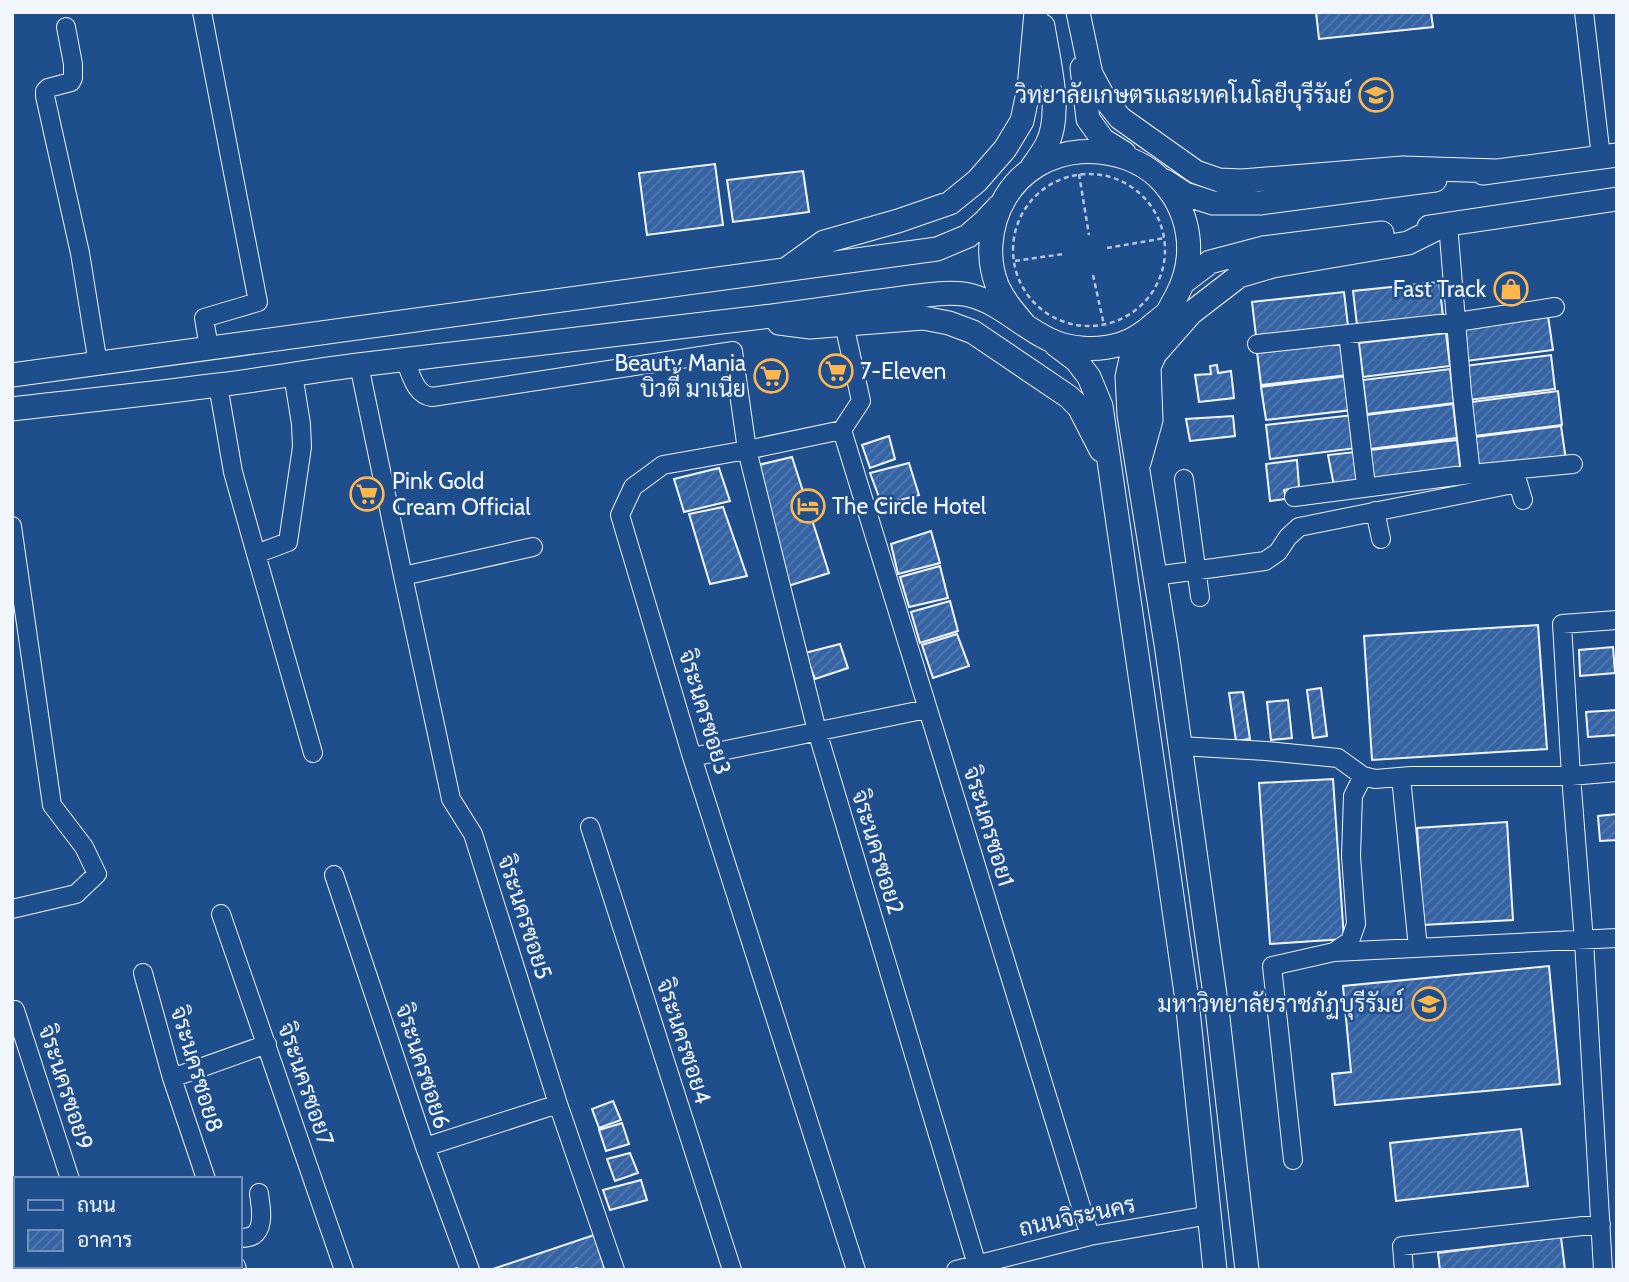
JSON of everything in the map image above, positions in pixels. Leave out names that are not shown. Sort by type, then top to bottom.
[{"type":"main road","points":[[785,270],[824,243],[950,203],[977,181],[1005,149],[1022,121],[1029,88],[1038,12]]},
{"type":"main road","points":[[12,375],[937,249],[968,236],[984,222],[1030,170],[1048,144],[1053,125],[1053,86],[1038,12]]},
{"type":"main road","points":[[1077,12],[1088,119],[1103,140],[1185,194],[1213,203],[1260,204],[1609,156]]},
{"type":"main road","points":[[1077,12],[1091,74],[1104,98],[1120,118],[1196,172],[1219,180],[1242,181],[1402,168],[1497,172]]},
{"type":"main road","points":[[1030,170],[1055,156],[1083,150],[1112,152],[1147,169],[1175,197],[1186,224],[1190,253],[1185,281],[1168,311],[1143,334],[1132,354],[1127,376],[1129,415],[1155,576],[1217,1009],[1247,1270]]},
{"type":"main road","points":[[1185,281],[1210,262],[1263,247],[1445,225],[1617,199]]},
{"type":"main road","points":[[1001,203],[992,228],[990,255],[995,281],[1007,305],[1025,325]]},
{"type":"main road","points":[[1137,470],[1151,420],[1149,367],[1155,354],[1191,313],[1239,276],[1273,266],[1408,243],[1445,225]]},
{"type":"main road","points":[[12,409],[933,294],[972,295],[995,306],[1076,359],[1089,377],[1101,406],[1187,1000],[1215,1270]]},
{"type":"main road","points":[[748,319],[810,327],[923,318],[949,323],[973,332],[1069,397],[1079,407],[1110,469]]},
{"type":"main road","points":[[1048,340],[1071,347],[1096,349],[1120,344],[1143,334]]},
{"type":"street","points":[[201,12],[258,302],[204,318],[209,348]]},
{"type":"street","points":[[1584,12],[1609,156]]},
{"type":"street","points":[[66,27],[73,78],[71,82],[45,91],[79,253],[98,363]]},
{"type":"street","points":[[1445,225],[1471,474]]},
{"type":"street","points":[[1257,344],[1457,322],[1555,307]]},
{"type":"street","points":[[842,430],[861,401],[844,324]]},
{"type":"street","points":[[1348,334],[1366,486]]},
{"type":"street","name":"จิระนครซอย2","points":[[405,360],[418,391],[424,396],[432,397],[733,351],[747,450],[817,731],[977,1265]]},
{"type":"street","name":"จิระนครซอย5","points":[[359,365],[451,799],[473,834],[558,1104],[615,1270]]},
{"type":"street","points":[[256,554],[288,542],[302,447],[293,374]]},
{"type":"street","points":[[218,385],[233,472],[313,753]]},
{"type":"street","name":"จิระนครซอย3","points":[[842,430],[663,465],[633,487],[620,515],[692,757],[856,1270]]},
{"type":"street","name":"จิระนครซอย1","points":[[842,430],[1090,1236]]},
{"type":"street","points":[[1294,497],[1366,486],[1573,464]]},
{"type":"street","points":[[1184,479],[1200,597]]},
{"type":"street","points":[[1155,576],[1265,561],[1278,552],[1299,527],[1375,511],[1518,483],[1523,500]]},
{"type":"street","points":[[1375,511],[1381,539]]},
{"type":"street","points":[[12,526],[52,805],[84,847],[97,874],[76,894],[12,909]]},
{"type":"street","points":[[402,576],[533,547]]},
{"type":"street","points":[[1603,1270],[1562,624],[1617,620]]},
{"type":"street","points":[[692,757],[928,709]]},
{"type":"street","points":[[1180,746],[1338,758],[1363,776],[1375,779],[1571,776],[1617,772]]},
{"type":"street","points":[[1334,952],[1350,941],[1356,924],[1351,856],[1352,811],[1353,796],[1363,776]]},
{"type":"street","points":[[1401,777],[1418,948]]},
{"type":"street","name":"จิระนครซอย4","points":[[590,827],[732,1270]]},
{"type":"street","name":"จิระนครซอย6","points":[[334,875],[425,1147],[470,1270]]},
{"type":"street","name":"จิระนครซอย7","points":[[221,914],[344,1270]]},
{"type":"street","points":[[1293,1160],[1272,966],[1334,952],[1617,938]]},
{"type":"street","name":"จิระนครซอย8","points":[[143,973],[172,1078],[205,1177]]},
{"type":"street","name":"จิระนครซอย9","points":[[15,1010],[69,1177]]},
{"type":"street","points":[[172,1078],[267,1044]]},
{"type":"street","points":[[425,1147],[558,1104]]},
{"type":"street","points":[[242,1238],[257,1233],[261,1221],[259,1192]]},
{"type":"street","name":"ถนนจิระนคร","points":[[956,1270],[1090,1236],[1210,1215]]},
{"type":"street","points":[[1404,1270],[1402,1246],[1601,1224]]},
{"type":"path","points":[[1079,174],[1089,235]]},
{"type":"path","points":[[1079,174],[1099,174],[1118,179],[1135,188],[1149,202],[1160,219],[1165,238],[1165,261],[1158,284],[1145,303],[1126,317],[1104,325],[1079,326],[1056,319],[1035,305],[1021,285],[1013,262],[1013,237],[1021,214],[1036,195],[1056,181],[1079,174]]},
{"type":"path","points":[[1107,248],[1165,238]]},
{"type":"path","points":[[1013,262],[1063,254]]},
{"type":"path","points":[[1093,275],[1104,325]]},
{"type":"building","points":[[1316,12],[1431,12],[1433,27],[1319,39]]},
{"type":"building","points":[[715,164],[723,225],[647,235],[639,173]]},
{"type":"building","points":[[803,171],[809,212],[733,222],[727,180]]},
{"type":"building","points":[[1439,282],[1443,316],[1357,325],[1353,291]]},
{"type":"building","points":[[1344,292],[1348,326],[1256,336],[1252,302]]},
{"type":"building","points":[[1548,316],[1553,350],[1466,361],[1462,327]]},
{"type":"building","points":[[1446,333],[1450,366],[1363,377],[1359,343]]},
{"type":"building","points":[[1344,341],[1348,375],[1261,385],[1257,352]]},
{"type":"building","points":[[1551,355],[1555,389],[1469,400],[1464,366]]},
{"type":"building","points":[[1217,365],[1218,373],[1231,371],[1234,398],[1199,402],[1195,375],[1211,374],[1210,366]]},
{"type":"building","points":[[1450,369],[1454,403],[1367,414],[1363,380]]},
{"type":"building","points":[[1348,376],[1352,410],[1266,420],[1261,387]]},
{"type":"building","points":[[1558,391],[1562,425],[1475,436],[1471,402]]},
{"type":"building","points":[[1453,404],[1457,438],[1370,449],[1366,415]]},
{"type":"building","points":[[1353,415],[1357,448],[1270,459],[1266,425]]},
{"type":"building","points":[[1233,416],[1235,436],[1190,441],[1186,419]]},
{"type":"building","points":[[1561,426],[1566,460],[1479,471],[1475,437]]},
{"type":"building","points":[[889,436],[895,459],[870,468],[862,445]]},
{"type":"building","points":[[1457,440],[1461,473],[1374,484],[1370,450]]},
{"type":"building","points":[[1355,452],[1359,483],[1334,486],[1328,455]]},
{"type":"building","points":[[792,457],[829,573],[785,587],[754,466]]},
{"type":"building","points":[[1297,460],[1299,487],[1284,490],[1286,499],[1270,501],[1266,464]]},
{"type":"building","points":[[909,463],[919,495],[882,505],[870,473]]},
{"type":"building","points":[[719,468],[730,501],[684,512],[674,479]]},
{"type":"building","points":[[723,507],[747,576],[710,584],[689,514]]},
{"type":"building","points":[[931,531],[940,563],[898,574],[891,544]]},
{"type":"building","points":[[940,566],[948,598],[909,607],[900,577]]},
{"type":"building","points":[[950,601],[958,631],[920,643],[911,612]]},
{"type":"building","points":[[1538,625],[1547,749],[1372,760],[1364,636]]},
{"type":"building","points":[[957,634],[969,666],[933,678],[922,645]]},
{"type":"building","points":[[840,644],[848,668],[815,679],[805,653]]},
{"type":"building","points":[[1613,647],[1615,673],[1580,676],[1579,650]]},
{"type":"building","points":[[1321,688],[1327,736],[1313,738],[1307,690]]},
{"type":"building","points":[[1243,692],[1250,739],[1236,741],[1229,693]]},
{"type":"building","points":[[1288,700],[1292,738],[1271,740],[1267,702]]},
{"type":"building","points":[[1617,710],[1617,735],[1588,737],[1586,712]]},
{"type":"building","points":[[1333,779],[1344,939],[1270,944],[1259,783]]},
{"type":"building","points":[[1617,814],[1617,840],[1600,841],[1598,816]]},
{"type":"building","points":[[1507,822],[1513,920],[1423,925],[1417,828]]},
{"type":"building","points":[[1549,966],[1560,1084],[1335,1105],[1332,1074],[1351,1072],[1343,986]]},
{"type":"building","points":[[613,1101],[621,1120],[599,1128],[592,1109]]},
{"type":"building","points":[[622,1123],[629,1144],[606,1151],[599,1130]]},
{"type":"building","points":[[1521,1129],[1528,1186],[1396,1201],[1390,1143]]},
{"type":"building","points":[[630,1153],[638,1173],[615,1181],[607,1159]]},
{"type":"building","points":[[641,1180],[647,1200],[610,1210],[603,1190]]},
{"type":"building","points":[[594,1235],[605,1270],[490,1270]]},
{"type":"building","points":[[1561,1237],[1565,1270],[1440,1270],[1438,1253]]},
{"type":"building","points":[[90,1268],[90,1270],[19,1270]]},
{"type":"place","name":"วิทยาลัยเกษตรและเทคโนโลยีบุรีรัมย์","points":[[1376,95]]},
{"type":"place","name":"Fast Track","points":[[1511,289]]},
{"type":"place","name":"7-Eleven","points":[[836,371]]},
{"type":"place","name":"Beauty Mania บิวตี้ มาเนีย","points":[[771,376]]},
{"type":"place","name":"Pink Gold Cream Official","points":[[367,494]]},
{"type":"place","name":"The Circle Hotel","points":[[808,506]]},
{"type":"place","name":"มหาวิทยาลัยราชภัฏบุรีรัมย์","points":[[1429,1004]]}]
